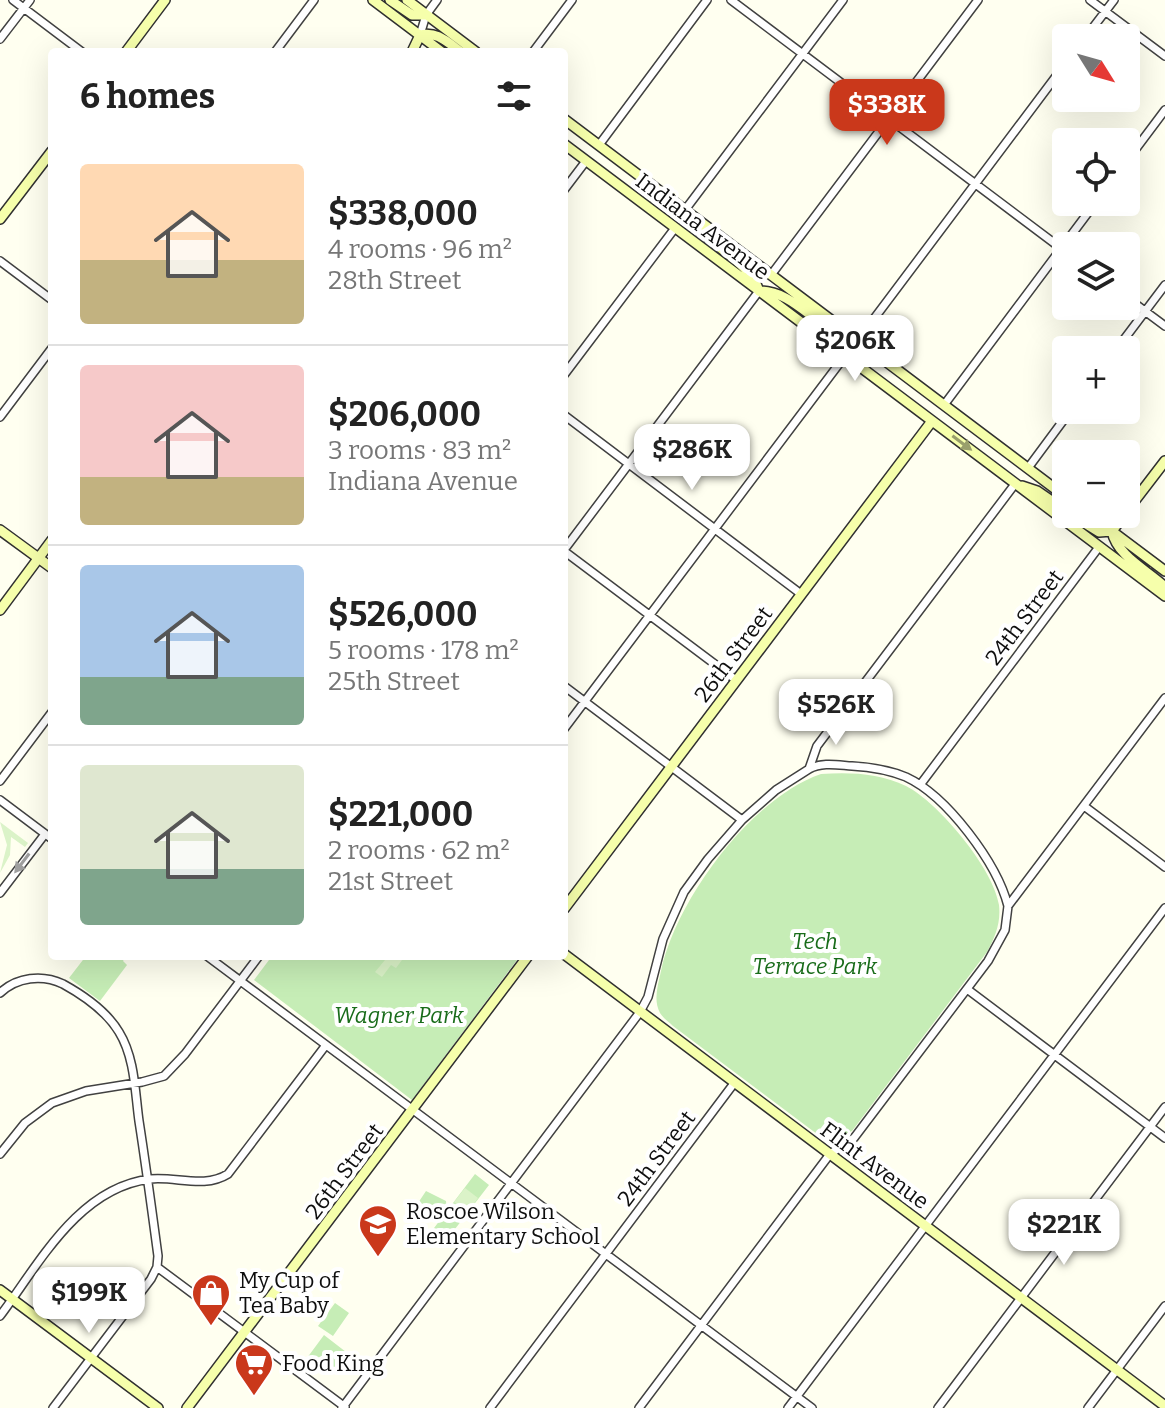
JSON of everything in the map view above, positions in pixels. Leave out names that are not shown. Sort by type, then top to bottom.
[{"type":"street","points":[[13,0],[77,48]]},
{"type":"street","points":[[0,39],[30,0]]},
{"type":"street","points":[[129,48],[165,0]]},
{"type":"street","points":[[278,48],[314,0]]},
{"type":"street","points":[[373,0],[437,48]]},
{"type":"street","points":[[390,0],[412,15],[426,15]]},
{"type":"street","points":[[407,0],[471,48]]},
{"type":"street","points":[[414,48],[426,15],[437,0]]},
{"type":"street","points":[[536,48],[572,0]]},
{"type":"street","points":[[599,145],[707,0]]},
{"type":"street","points":[[731,0],[1052,241]]},
{"type":"street","points":[[759,291],[755,277],[696,229],[685,210],[843,0]]},
{"type":"street","points":[[771,275],[978,0]]},
{"type":"street","points":[[1090,0],[1165,56]]},
{"type":"street","points":[[1095,24],[1114,0]]},
{"type":"street","points":[[420,35],[433,33],[455,48]]},
{"type":"street","points":[[759,291],[770,291],[826,327],[858,340],[1052,82]]},
{"type":"street","points":[[1140,143],[1165,110]]},
{"type":"street","name":"Indiana Avenue","points":[[568,122],[1052,486]]},
{"type":"street","name":"Indiana Avenue","points":[[568,147],[1165,596]]},
{"type":"street","points":[[0,219],[48,156]]},
{"type":"street","points":[[568,185],[586,161]]},
{"type":"street","points":[[568,370],[675,228]]},
{"type":"street","points":[[0,261],[48,297]]},
{"type":"street","points":[[944,405],[1052,266]]},
{"type":"street","points":[[1126,336],[1165,285]]},
{"type":"street","points":[[568,546],[759,291]]},
{"type":"street","points":[[1140,307],[1165,326]]},
{"type":"street","points":[[0,417],[48,353]]},
{"type":"street","points":[[568,724],[845,356]]},
{"type":"street","points":[[568,418],[801,594]]},
{"type":"street","name":"26th Street","points":[[568,904],[932,421]]},
{"type":"street","points":[[1028,468],[1061,424]]},
{"type":"street","points":[[1140,494],[1165,461]]},
{"type":"street","points":[[809,769],[817,746],[1015,484],[1037,491],[1052,501]]},
{"type":"street","points":[[1093,528],[1099,532],[1112,531]]},
{"type":"street","points":[[1108,528],[1165,571]]},
{"type":"street","points":[[1114,528],[1114,543],[1165,587]]},
{"type":"street","points":[[0,530],[48,565]]},
{"type":"street","points":[[0,610],[48,546]]},
{"type":"street","name":"24th Street","points":[[920,785],[1099,547]]},
{"type":"street","points":[[568,554],[736,680]]},
{"type":"street","points":[[568,689],[742,820]]},
{"type":"street","points":[[1008,906],[1165,698]]},
{"type":"street","points":[[0,781],[48,717]]},
{"type":"street","points":[[157,1267],[344,1407],[640,1012],[648,997],[673,913],[708,859],[742,820],[776,790],[809,769],[830,765],[896,773],[920,785],[942,804],[969,835],[1002,886],[1008,906],[1001,942],[854,1138],[830,1154],[639,1408]]},
{"type":"street","points":[[0,800],[48,836],[0,893]]},
{"type":"street","points":[[1084,806],[1165,867]]},
{"type":"street","points":[[788,1408],[1165,908]]},
{"type":"street","name":"Flint Avenue","points":[[568,957],[1165,1406]]},
{"type":"street","points":[[212,960],[812,1408]]},
{"type":"street","points":[[0,1154],[25,1123],[52,1103],[86,1091],[164,1076],[174,1068],[256,960]]},
{"type":"street","name":"26th Street","points":[[187,1408],[525,960]]},
{"type":"street","points":[[0,993],[13,983],[47,978],[72,989],[119,1032],[129,1053],[158,1256],[157,1267],[53,1408]]},
{"type":"street","points":[[967,989],[1165,1138]]},
{"type":"street","points":[[0,1316],[85,1208],[114,1191],[148,1179],[210,1181],[228,1174],[326,1045]]},
{"type":"street","name":"24th Street","points":[[490,1408],[735,1082]]},
{"type":"street","points":[[938,1408],[1165,1107]]},
{"type":"street","points":[[0,1290],[158,1408]]},
{"type":"street","points":[[1088,1408],[1165,1306]]},
{"type":"green space","name":"Tech Terrace Park","points":[[821,774],[875,776],[906,786],[919,794],[948,821],[976,856],[995,890],[999,905],[997,930],[987,952],[852,1131],[834,1139],[817,1134],[673,1026],[660,1013],[656,998],[669,943],[682,914],[720,855],[769,805],[795,786]]},
{"type":"green space","points":[[0,822],[28,843],[25,847],[11,837],[10,855],[0,873],[7,845]]},
{"type":"green space","points":[[83,960],[124,960],[127,965],[100,1001],[69,978]]},
{"type":"green space","name":"Wagner Park","points":[[269,960],[517,960],[412,1100],[254,980]]},
{"type":"green space","points":[[385,960],[402,960],[396,968],[391,965],[382,977],[375,972]]},
{"type":"green space","points":[[475,1174],[489,1185],[445,1242],[431,1232]]},
{"type":"green space","points":[[465,1188],[478,1198],[467,1213],[454,1202]]},
{"type":"green space","points":[[426,1191],[446,1201],[445,1209],[440,1214],[435,1216],[418,1203]]},
{"type":"green space","points":[[335,1303],[349,1313],[333,1336],[318,1326]]},
{"type":"green space","points":[[324,1335],[346,1352],[329,1375],[307,1358]]},
{"type":"place","name":"Roscoe Wilson Elementary School","points":[[378,1258]]},
{"type":"place","name":"My Cup of Tea Baby","points":[[211,1327]]},
{"type":"place","name":"Food King","points":[[254,1397]]}]
